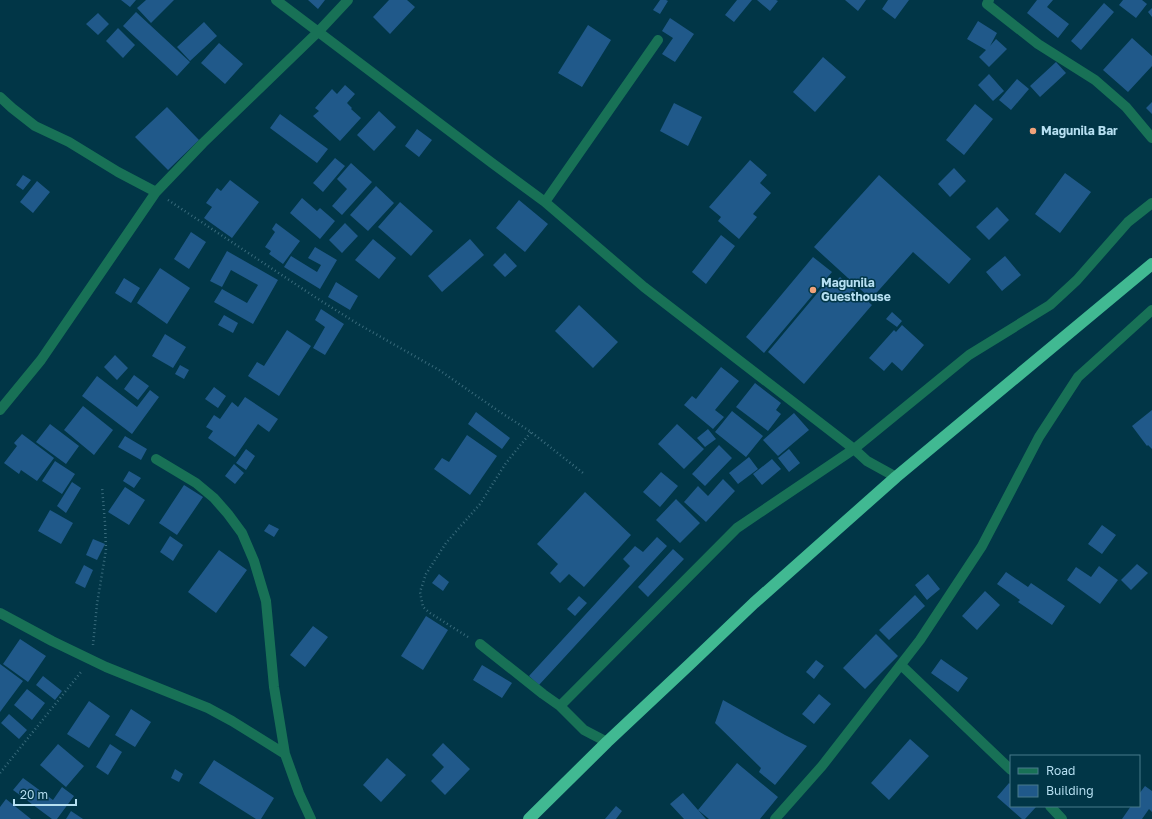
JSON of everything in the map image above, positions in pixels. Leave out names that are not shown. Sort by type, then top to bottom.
[{"type":"highway","points":[[529,819],[607,742],[754,603],[896,477],[1152,264]]},
{"type":"street","points":[[276,0],[545,202],[644,287],[854,449],[867,461],[896,477]]},
{"type":"street","points":[[0,410],[41,360],[156,192],[203,143],[319,31],[348,0]]},
{"type":"street","points":[[989,0],[987,4],[993,9],[1038,44],[1100,85],[1126,107],[1152,138]]},
{"type":"street","points":[[545,202],[658,40]]},
{"type":"street","points":[[0,97],[35,126],[70,142],[118,172],[156,192]]},
{"type":"street","points":[[560,706],[737,528],[854,449],[969,355],[1050,306],[1078,280],[1128,222],[1152,203]]},
{"type":"street","points":[[775,819],[822,766],[920,640],[982,546],[1039,437],[1078,377],[1152,310]]},
{"type":"street","points":[[156,459],[196,483],[214,498],[242,533],[254,561],[266,601],[274,687],[285,754],[299,793],[311,819]]},
{"type":"street","points":[[0,613],[52,642],[92,659],[106,667],[208,708],[232,720],[285,754]]},
{"type":"street","points":[[480,644],[542,694],[560,706],[584,730],[607,742]]},
{"type":"street","points":[[901,665],[1010,769]]},
{"type":"street","points":[[1051,807],[1062,819]]},
{"type":"path","points":[[156,192],[315,297],[358,324],[439,370],[531,432],[583,473]]},
{"type":"path","points":[[480,644],[430,613],[423,607],[420,592],[426,574],[446,543],[480,504],[506,463],[531,432]]},
{"type":"path","points":[[0,773],[92,659],[97,604],[106,550],[102,487]]},
{"type":"building","points":[[121,0],[136,0],[130,7]]},
{"type":"building","points":[[146,0],[174,0],[151,23],[137,8]]},
{"type":"building","points":[[308,0],[325,0],[318,9]]},
{"type":"building","points":[[389,0],[407,0],[415,7],[390,34],[373,17]]},
{"type":"building","points":[[660,0],[668,1],[660,14],[653,10]]},
{"type":"building","points":[[737,0],[752,0],[734,22],[725,15]]},
{"type":"building","points":[[757,0],[776,0],[778,1],[770,11]]},
{"type":"building","points":[[845,0],[866,0],[858,11]]},
{"type":"building","points":[[888,0],[909,0],[895,19],[882,9]]},
{"type":"building","points":[[1037,0],[1053,0],[1047,7],[1069,24],[1058,38],[1027,13]]},
{"type":"building","points":[[1123,0],[1142,0],[1147,4],[1136,18],[1119,5]]},
{"type":"building","points":[[1104,3],[1114,12],[1081,50],[1071,41]]},
{"type":"building","points":[[1152,8],[1152,17],[1148,12]]},
{"type":"building","points":[[136,12],[190,62],[177,76],[123,26]]},
{"type":"building","points":[[98,13],[109,24],[98,35],[86,24]]},
{"type":"building","points":[[670,18],[694,34],[675,62],[662,54],[673,38],[662,31]]},
{"type":"building","points":[[978,21],[997,33],[990,46],[996,39],[1007,49],[989,67],[979,57],[986,50],[967,39]]},
{"type":"building","points":[[204,22],[217,36],[190,61],[177,47]]},
{"type":"building","points":[[588,25],[611,40],[582,87],[558,73]]},
{"type":"building","points":[[118,28],[135,45],[123,58],[106,41]]},
{"type":"building","points":[[1132,38],[1152,56],[1152,66],[1128,92],[1103,70]]},
{"type":"building","points":[[219,43],[243,64],[225,84],[201,63]]},
{"type":"building","points":[[823,57],[846,77],[815,112],[793,92]]},
{"type":"building","points":[[1056,62],[1066,73],[1040,97],[1030,86]]},
{"type":"building","points":[[989,74],[1004,91],[993,101],[978,85]]},
{"type":"building","points":[[1017,79],[1029,89],[1011,110],[999,100]]},
{"type":"building","points":[[345,85],[355,94],[347,103],[361,118],[340,141],[313,116],[319,111],[315,108],[332,89],[337,94]]},
{"type":"building","points":[[1152,102],[1152,114],[1146,108]]},
{"type":"building","points":[[674,103],[702,117],[688,146],[660,131]]},
{"type":"building","points":[[975,104],[993,119],[964,155],[946,140]]},
{"type":"building","points":[[167,107],[199,140],[168,170],[135,137]]},
{"type":"building","points":[[379,111],[396,127],[374,151],[357,135]]},
{"type":"building","points":[[280,114],[328,149],[317,163],[270,128]]},
{"type":"building","points":[[417,129],[432,140],[419,157],[405,146]]},
{"type":"building","points":[[335,158],[345,166],[323,192],[313,183]]},
{"type":"building","points":[[750,160],[767,175],[760,183],[771,193],[753,214],[757,217],[739,239],[718,221],[721,217],[709,207]]},
{"type":"building","points":[[351,163],[372,182],[342,215],[332,206],[347,189],[337,179]]},
{"type":"building","points":[[954,168],[966,181],[950,197],[938,184]]},
{"type":"building","points":[[1065,173],[1091,192],[1060,233],[1035,214]]},
{"type":"building","points":[[23,175],[31,180],[23,190],[16,185]]},
{"type":"building","points":[[879,175],[971,259],[949,284],[913,252],[871,299],[814,247]]},
{"type":"building","points":[[230,180],[259,202],[232,238],[204,218],[212,207],[206,203],[217,188],[221,191]]},
{"type":"building","points":[[37,181],[50,192],[33,213],[20,202]]},
{"type":"building","points":[[376,186],[394,203],[368,231],[350,215]]},
{"type":"building","points":[[302,198],[317,211],[320,208],[335,221],[320,239],[290,213]]},
{"type":"building","points":[[519,200],[548,224],[525,252],[496,228]]},
{"type":"building","points":[[400,202],[433,231],[411,256],[378,227]]},
{"type":"building","points":[[997,207],[1009,220],[989,240],[976,227]]},
{"type":"building","points":[[276,223],[300,241],[283,264],[269,254],[271,251],[265,247],[275,232],[272,229]]},
{"type":"building","points":[[345,223],[358,236],[342,253],[329,240]]},
{"type":"building","points":[[191,232],[206,242],[189,269],[174,259]]},
{"type":"building","points":[[721,235],[735,246],[706,284],[692,272]]},
{"type":"building","points":[[373,239],[396,258],[379,279],[355,260]]},
{"type":"building","points":[[470,239],[484,255],[442,292],[428,276]]},
{"type":"building","points":[[315,247],[337,260],[320,289],[284,267],[291,256],[317,272],[321,265],[308,258]]},
{"type":"building","points":[[227,251],[278,280],[253,324],[214,302],[222,289],[247,303],[258,285],[231,270],[222,287],[210,281]]},
{"type":"building","points":[[505,253],[517,266],[505,277],[493,265]]},
{"type":"building","points":[[1005,256],[1021,275],[1002,291],[986,272]]},
{"type":"building","points":[[813,257],[832,272],[764,353],[746,337]]},
{"type":"building","points":[[160,268],[190,288],[167,324],[137,303]]},
{"type":"building","points":[[840,277],[872,305],[804,384],[768,352],[825,284],[830,288]]},
{"type":"building","points":[[124,278],[140,288],[131,303],[115,293]]},
{"type":"building","points":[[336,282],[358,296],[350,310],[328,297]]},
{"type":"building","points":[[579,305],[618,342],[593,368],[555,331]]},
{"type":"building","points":[[321,309],[344,324],[325,355],[313,348],[325,327],[315,320]]},
{"type":"building","points":[[892,312],[902,321],[897,327],[886,319]]},
{"type":"building","points":[[224,315],[238,323],[233,333],[218,325]]},
{"type":"building","points":[[902,325],[924,345],[902,371],[892,362],[884,371],[869,358],[894,330],[896,332]]},
{"type":"building","points":[[287,330],[311,346],[279,396],[248,376],[257,362],[264,366]]},
{"type":"building","points":[[165,334],[186,347],[173,368],[152,356]]},
{"type":"building","points":[[115,355],[128,368],[117,380],[104,367]]},
{"type":"building","points":[[180,365],[189,370],[184,379],[175,374]]},
{"type":"building","points":[[721,367],[739,381],[715,410],[724,417],[713,429],[684,405],[692,396],[696,399]]},
{"type":"building","points":[[134,375],[149,386],[138,400],[124,389]]},
{"type":"building","points":[[97,376],[137,407],[150,390],[159,397],[132,434],[82,396]]},
{"type":"building","points":[[755,383],[781,403],[776,410],[781,414],[768,431],[736,407]]},
{"type":"building","points":[[214,387],[226,396],[218,408],[205,399]]},
{"type":"building","points":[[245,397],[278,419],[269,432],[258,424],[235,457],[208,438],[213,431],[206,427],[214,415],[220,419],[232,402],[238,407]]},
{"type":"building","points":[[83,406],[113,430],[94,455],[64,430]]},
{"type":"building","points":[[1152,410],[1152,449],[1148,445],[1147,446],[1132,426]]},
{"type":"building","points":[[732,411],[763,436],[746,457],[715,432]]},
{"type":"building","points":[[476,412],[510,438],[502,449],[468,424]]},
{"type":"building","points":[[794,413],[809,430],[778,456],[763,440]]},
{"type":"building","points":[[50,424],[79,446],[66,464],[36,442]]},
{"type":"building","points":[[677,424],[704,449],[684,469],[658,444]]},
{"type":"building","points":[[708,429],[716,439],[705,447],[697,438]]},
{"type":"building","points":[[22,434],[54,458],[37,481],[21,470],[19,474],[4,463],[17,446],[14,443]]},
{"type":"building","points":[[467,435],[497,456],[470,495],[434,469],[442,458],[449,462]]},
{"type":"building","points":[[125,436],[147,449],[141,460],[118,447]]},
{"type":"building","points":[[719,445],[732,458],[705,486],[692,474]]},
{"type":"building","points":[[246,449],[255,456],[246,470],[236,463]]},
{"type":"building","points":[[789,449],[800,463],[789,472],[778,458]]},
{"type":"building","points":[[749,457],[758,469],[738,484],[729,473]]},
{"type":"building","points":[[772,459],[781,469],[762,485],[753,474]]},
{"type":"building","points":[[55,461],[75,474],[62,494],[42,481]]},
{"type":"building","points":[[234,464],[244,473],[235,484],[225,476]]},
{"type":"building","points":[[129,471],[141,478],[134,488],[123,481]]},
{"type":"building","points":[[661,472],[678,486],[660,507],[643,492]]},
{"type":"building","points":[[723,479],[735,491],[706,522],[684,502],[698,486],[708,496]]},
{"type":"building","points":[[72,482],[81,488],[66,513],[57,506]]},
{"type":"building","points":[[184,485],[203,497],[177,535],[159,523]]},
{"type":"building","points":[[125,487],[145,500],[129,525],[108,512]]},
{"type":"building","points":[[585,492],[631,535],[584,587],[569,574],[560,583],[550,573],[558,564],[537,544]]},
{"type":"building","points":[[676,499],[700,523],[680,543],[656,520]]},
{"type":"building","points":[[50,510],[73,523],[61,544],[38,531]]},
{"type":"building","points":[[269,524],[279,529],[274,537],[264,531]]},
{"type":"building","points":[[1102,525],[1116,535],[1102,554],[1088,544]]},
{"type":"building","points":[[170,536],[183,545],[173,561],[160,552]]},
{"type":"building","points":[[657,537],[667,546],[539,685],[529,676],[630,566],[623,559],[635,546],[643,552]]},
{"type":"building","points":[[93,539],[105,544],[97,560],[86,555]]},
{"type":"building","points":[[673,549],[684,559],[648,597],[638,587]]},
{"type":"building","points":[[219,550],[247,570],[216,613],[188,592]]},
{"type":"building","points":[[1137,564],[1148,573],[1131,590],[1121,580]]},
{"type":"building","points":[[84,565],[93,570],[85,588],[75,583]]},
{"type":"building","points":[[1099,566],[1118,580],[1100,604],[1067,580],[1076,567],[1091,577]]},
{"type":"building","points":[[1006,572],[1028,587],[1031,583],[1065,606],[1052,625],[1018,602],[1020,600],[997,584]]},
{"type":"building","points":[[439,574],[449,582],[443,591],[432,583]]},
{"type":"building","points":[[928,574],[940,589],[927,600],[915,585]]},
{"type":"building","points":[[985,591],[1000,605],[977,630],[962,616]]},
{"type":"building","points":[[915,595],[925,606],[889,640],[879,630]]},
{"type":"building","points":[[579,596],[587,603],[575,616],[567,609]]},
{"type":"building","points":[[426,616],[448,630],[423,670],[401,656]]},
{"type":"building","points":[[313,626],[328,637],[305,667],[290,655]]},
{"type":"building","points":[[876,634],[898,656],[865,689],[843,668]]},
{"type":"building","points":[[20,639],[46,656],[28,682],[3,664]]},
{"type":"building","points":[[941,659],[968,678],[958,692],[931,673]]},
{"type":"building","points":[[816,660],[824,666],[814,679],[806,672]]},
{"type":"building","points":[[0,664],[23,681],[0,712]]},
{"type":"building","points":[[482,665],[512,683],[502,698],[473,680]]},
{"type":"building","points":[[43,676],[62,691],[55,700],[36,685]]},
{"type":"building","points":[[27,689],[45,703],[32,720],[14,705]]},
{"type":"building","points":[[819,694],[831,704],[814,724],[802,714]]},
{"type":"building","points":[[723,700],[807,746],[775,785],[759,772],[761,768],[715,723]]},
{"type":"building","points":[[89,701],[110,716],[89,748],[67,734]]},
{"type":"building","points":[[131,709],[151,722],[135,747],[115,735]]},
{"type":"building","points":[[9,714],[27,730],[19,739],[1,723]]},
{"type":"building","points":[[910,739],[929,756],[889,800],[871,783]]},
{"type":"building","points":[[443,743],[470,769],[445,795],[431,781],[444,767],[432,755]]},
{"type":"building","points":[[58,744],[84,766],[66,787],[40,765]]},
{"type":"building","points":[[110,744],[122,752],[108,775],[96,767]]},
{"type":"building","points":[[387,758],[406,775],[381,802],[363,785]]},
{"type":"building","points":[[214,760],[274,798],[261,819],[256,819],[199,783]]},
{"type":"building","points":[[737,763],[778,797],[760,819],[709,819],[698,810]]},
{"type":"building","points":[[175,769],[183,774],[179,782],[171,778]]},
{"type":"building","points":[[23,778],[53,800],[62,787],[74,796],[57,819],[52,819],[13,790]]},
{"type":"building","points":[[1009,783],[1010,807],[1036,807],[1025,819],[1022,819],[997,797]]},
{"type":"building","points":[[1145,786],[1152,791],[1152,812],[1149,809],[1142,819],[1122,819],[1130,807],[1140,807],[1140,793]]},
{"type":"building","points":[[683,793],[706,819],[684,819],[670,804]]},
{"type":"building","points":[[6,799],[31,819],[0,819],[0,807]]},
{"type":"building","points":[[616,806],[622,811],[616,819],[605,819]]},
{"type":"building","points":[[71,811],[83,819],[66,819]]},
{"type":"place","name":"Magunila Bar","points":[[1033,131]]},
{"type":"place","name":"Magunila Guesthouse","points":[[813,290]]}]
